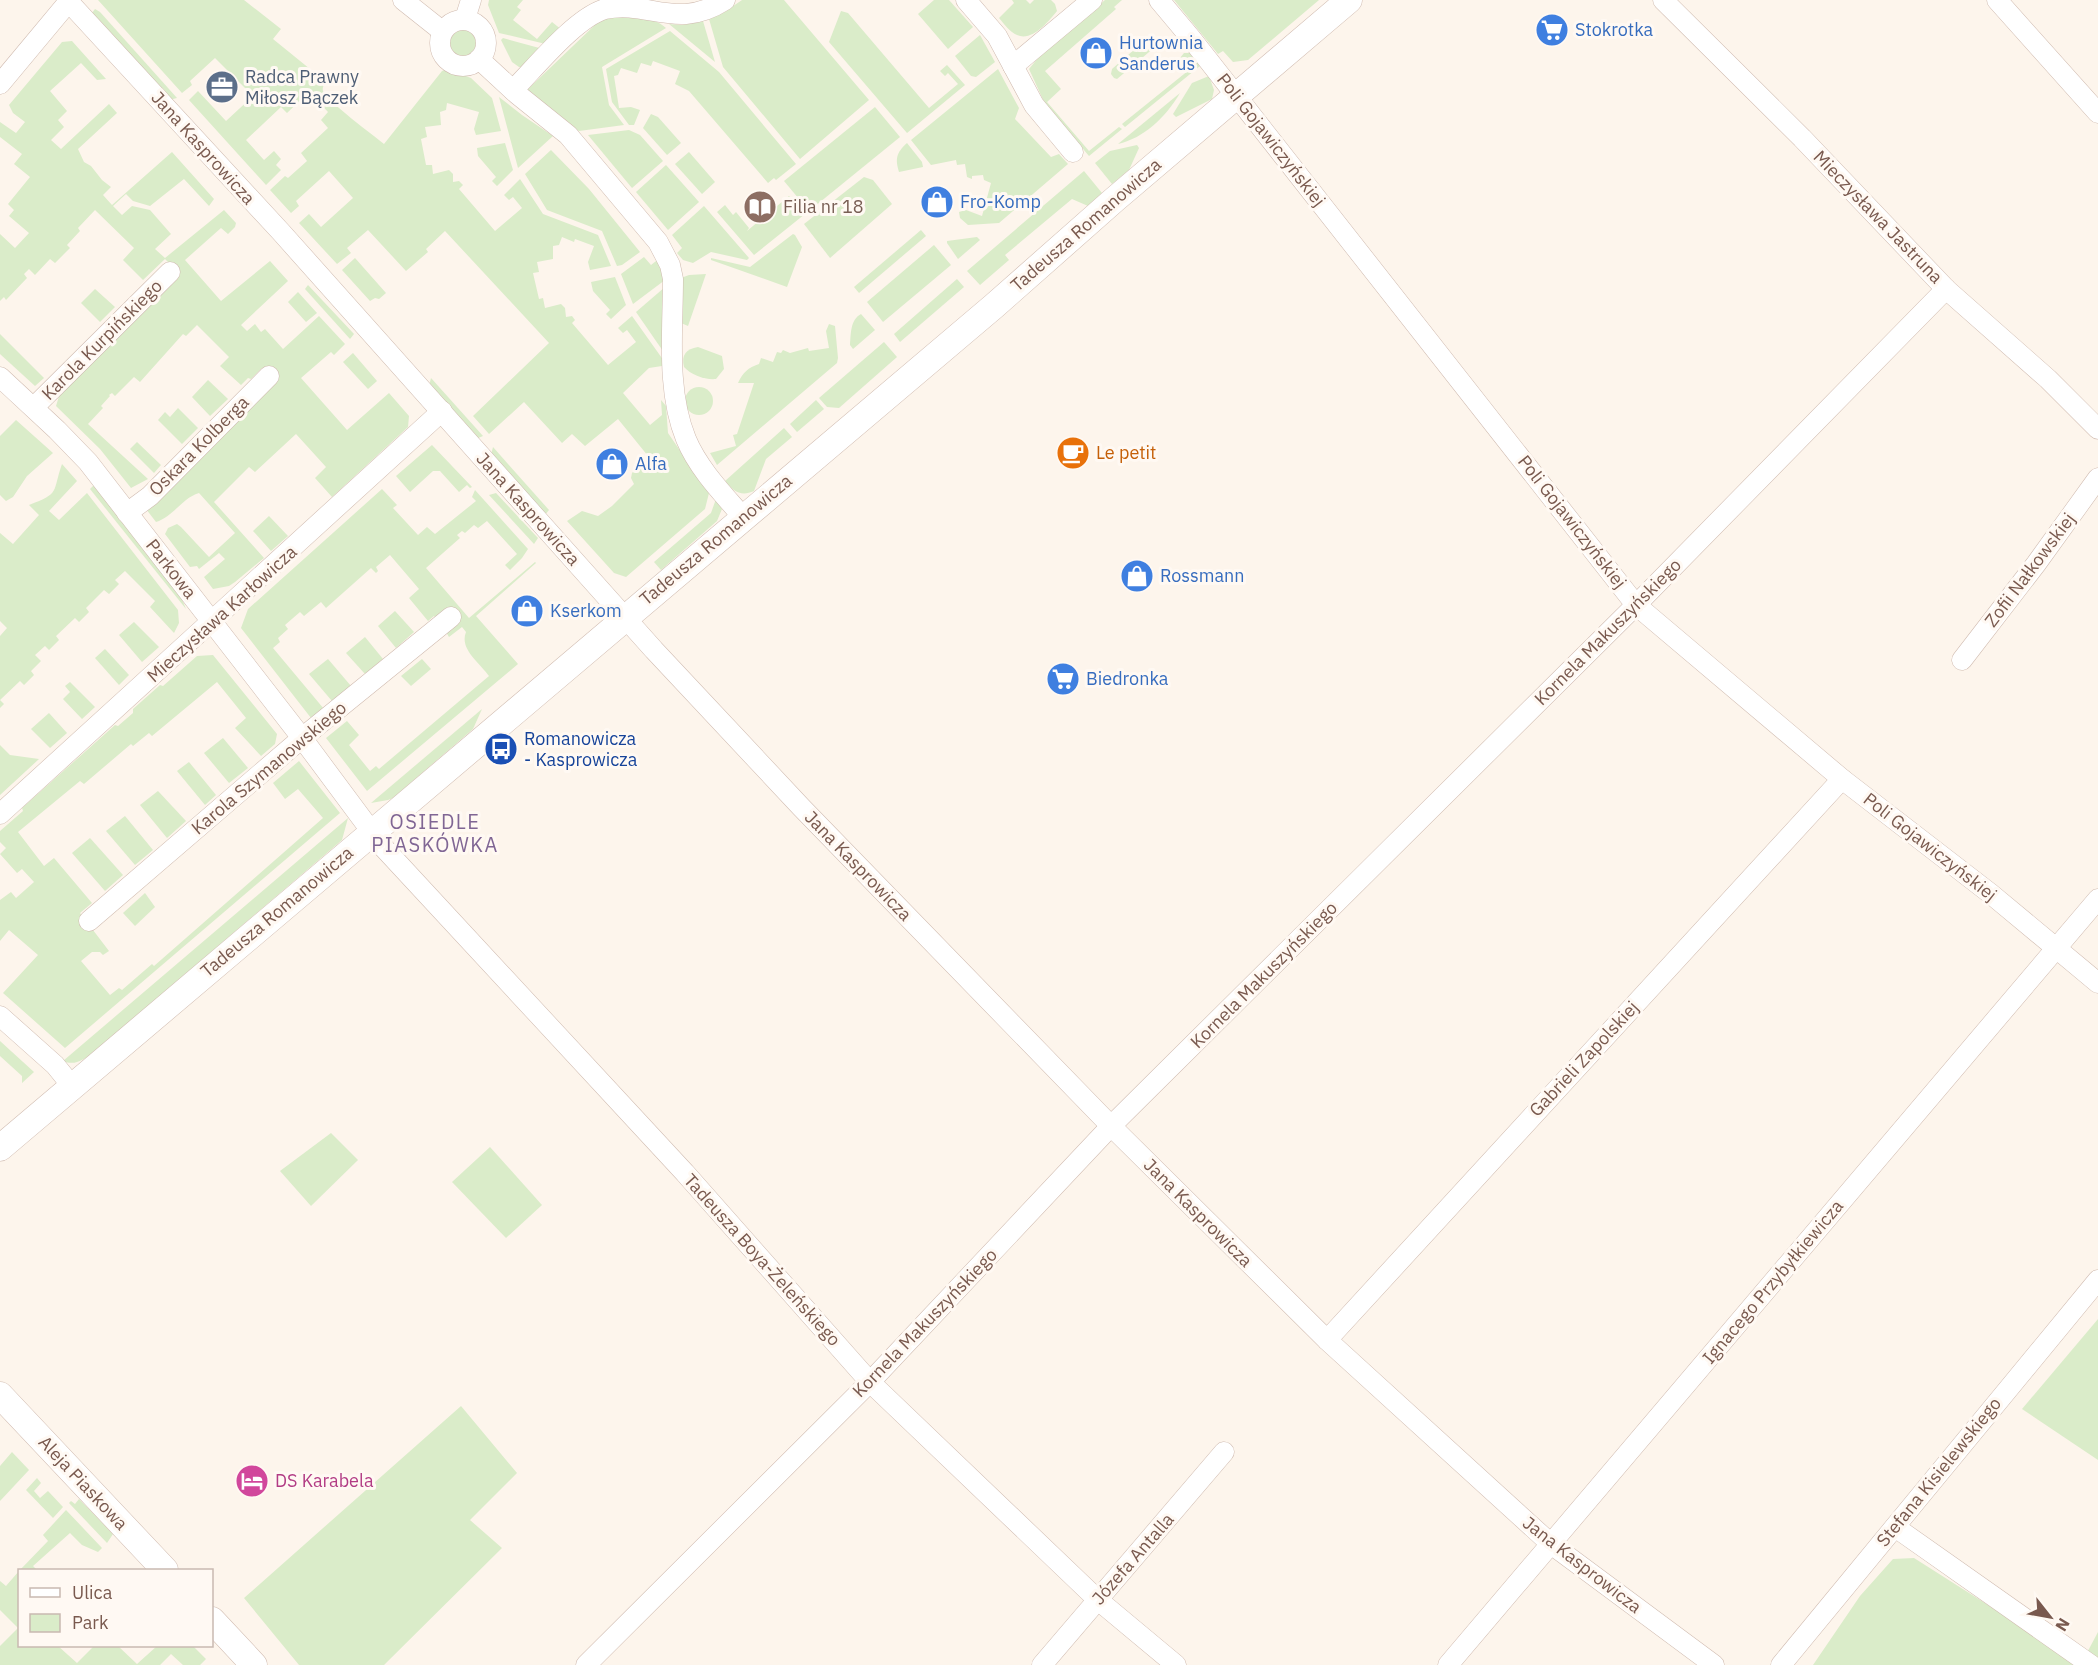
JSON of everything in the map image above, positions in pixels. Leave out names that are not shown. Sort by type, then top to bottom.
[{"type":"street","points":[[403,0],[442,31]]},
{"type":"street","points":[[465,20],[471,0]]},
{"type":"street","points":[[513,90],[572,30],[603,10],[633,7],[692,14],[703,12],[725,0]]},
{"type":"street","points":[[966,0],[997,36],[1034,105],[1073,152]]},
{"type":"street","points":[[1013,66],[1092,0]]},
{"type":"street","name":"Poli Gojawiczyńskiej","points":[[1159,0],[1636,605],[1842,778],[1991,894],[2098,983]]},
{"type":"street","name":"Tadeusza Romanowicza","points":[[0,1148],[624,617],[994,306],[1349,0]]},
{"type":"street","name":"Mieczysława Jastruna","points":[[1663,0],[1802,138],[1946,289],[2048,380],[2098,429]]},
{"type":"street","points":[[1997,0],[2098,113]]},
{"type":"street","points":[[0,84],[68,1]]},
{"type":"street","name":"Jana Kasprowicza","points":[[68,1],[281,232],[624,617],[801,807],[1111,1126],[1327,1340],[1551,1544],[1713,1665]]},
{"type":"street","points":[[465,20],[478,25],[485,38],[486,46],[479,59],[466,66],[458,66],[446,59],[440,45],[442,31],[452,22],[465,20]]},
{"type":"street","points":[[479,59],[568,135],[624,200],[664,252],[673,279],[673,369],[678,414],[686,440],[699,461],[715,485],[743,517]]},
{"type":"street","name":"Karola Kurpińskiego","points":[[34,408],[170,272]]},
{"type":"street","name":"Kornela Makuszyńskiego","points":[[586,1665],[870,1382],[1111,1126],[1636,605],[1946,289]]},
{"type":"street","name":"Oskara Kolberga","points":[[127,513],[155,491],[269,376]]},
{"type":"street","name":"Parkowa","points":[[0,377],[77,448],[372,831]]},
{"type":"street","name":"Mieczysława Karłowicza","points":[[0,814],[442,411]]},
{"type":"street","name":"Zofii Nałkowskiej","points":[[1962,660],[2036,564],[2098,478]]},
{"type":"street","name":"Karola Szymanowskiego","points":[[89,921],[302,738],[451,617]]},
{"type":"street","name":"Gabrieli Zapolskiej","points":[[1327,1340],[1842,778]]},
{"type":"street","name":"Tadeusza Boya-Żeleńskiego","points":[[372,831],[390,855],[686,1173],[870,1382],[1098,1600],[1176,1665]]},
{"type":"street","name":"Ignacego Przybyłkiewicza","points":[[1448,1665],[2098,899]]},
{"type":"street","points":[[0,1016],[55,1065],[72,1086]]},
{"type":"street","name":"Stefana Kisielewskiego","points":[[1781,1665],[2098,1280]]},
{"type":"street","name":"Aleja Piaskowa","points":[[0,1395],[164,1569]]},
{"type":"street","name":"Józefa Antalla","points":[[1042,1665],[1224,1452]]},
{"type":"street","points":[[1895,1527],[2090,1664]]},
{"type":"street","points":[[213,1621],[254,1665]]},
{"type":"green space","points":[[98,0],[244,0],[281,29],[273,39],[326,82],[323,91],[326,96],[384,144],[442,71],[447,69],[471,78],[492,98],[501,131],[476,135],[474,129],[479,112],[447,103],[446,110],[440,112],[441,125],[425,127],[427,137],[421,139],[426,165],[432,165],[433,174],[449,170],[453,174],[453,182],[459,181],[463,185],[459,189],[495,231],[522,208],[513,197],[509,200],[504,195],[520,179],[543,214],[598,235],[611,266],[590,270],[588,262],[594,246],[562,237],[559,245],[553,246],[553,259],[537,262],[539,272],[533,273],[539,299],[543,298],[545,308],[561,304],[565,308],[566,317],[572,316],[575,320],[572,323],[608,365],[636,342],[627,330],[623,333],[618,328],[632,316],[664,361],[662,366],[649,368],[623,393],[650,425],[662,415],[661,400],[666,406],[668,433],[709,493],[705,509],[626,577],[614,573],[567,521],[582,511],[598,516],[612,506],[634,484],[631,478],[632,473],[648,456],[618,419],[585,446],[572,434],[562,443],[524,402],[489,434],[473,416],[549,343],[445,231],[426,249],[428,252],[406,271],[368,230],[347,248],[351,253],[337,264],[299,223],[309,214],[321,227],[353,198],[329,171],[296,201],[299,206],[291,213],[270,190],[307,161],[301,153],[328,128],[321,120],[328,112],[309,92],[287,113],[281,107],[246,140],[264,160],[274,151],[281,159],[276,165],[281,170],[266,185],[189,100],[198,91],[226,121],[253,96],[215,58],[190,81],[192,85],[182,93]]},
{"type":"green space","points":[[489,0],[523,0],[517,7],[521,10],[513,20],[537,39],[552,22],[562,30],[550,45],[499,33],[488,5]]},
{"type":"green space","points":[[742,0],[784,0],[869,100],[800,159],[723,67],[709,19]]},
{"type":"green space","points":[[934,0],[949,0],[973,27],[948,49],[918,14]]},
{"type":"green space","points":[[1012,0],[1026,0],[1030,4],[1034,0],[1051,0],[1057,11],[1045,25],[1034,33],[1028,36],[1017,35],[999,18],[1014,3]]},
{"type":"green space","points":[[1105,0],[1122,0],[1114,7],[1116,9],[1045,71],[1061,89],[1047,102],[1089,151],[1119,127],[1122,129],[1089,156],[1045,104],[1029,69],[1038,58]]},
{"type":"green space","points":[[1174,0],[1319,0],[1248,60],[1233,62],[1223,51],[1218,54]]},
{"type":"green space","points":[[95,9],[177,98],[169,100],[92,13]]},
{"type":"green space","points":[[841,11],[848,13],[929,108],[958,84],[948,73],[945,76],[940,71],[947,65],[965,85],[907,133],[829,42]]},
{"type":"green space","points":[[611,16],[647,19],[666,28],[602,67],[609,105],[624,125],[579,131],[527,90],[597,23]]},
{"type":"green space","points":[[703,21],[715,62],[669,24],[682,25]]},
{"type":"green space","points":[[463,30],[472,34],[476,43],[472,52],[463,56],[454,52],[450,43],[454,34]]},
{"type":"green space","points":[[670,31],[719,72],[796,164],[776,180],[774,178],[768,183],[689,91],[675,84],[680,71],[653,61],[651,66],[641,63],[637,73],[621,68],[618,75],[614,76],[619,108],[631,107],[640,110],[634,125],[629,125],[612,102],[606,69]]},
{"type":"green space","points":[[980,35],[995,62],[976,77],[971,76],[955,56]]},
{"type":"green space","points":[[1150,36],[1156,43],[1155,47],[1117,79],[1114,78],[1111,74],[1112,69]]},
{"type":"green space","points":[[503,38],[543,49],[523,67],[519,67],[512,62],[501,40]]},
{"type":"green space","points":[[72,41],[106,79],[97,80],[81,63],[50,91],[67,111],[58,120],[64,127],[51,140],[61,149],[109,104],[117,113],[78,149],[84,162],[91,166],[111,187],[103,195],[112,205],[172,152],[214,199],[209,206],[184,179],[150,206],[133,201],[126,194],[113,206],[122,215],[132,206],[150,210],[171,234],[155,249],[165,258],[224,210],[236,223],[235,227],[228,234],[221,228],[185,260],[221,301],[270,261],[288,281],[241,325],[247,331],[255,324],[261,332],[265,329],[283,349],[319,316],[345,344],[334,355],[331,352],[301,378],[347,430],[389,393],[409,416],[408,427],[332,497],[315,478],[326,467],[296,434],[255,472],[249,467],[214,502],[264,558],[229,586],[213,589],[204,577],[225,559],[219,553],[199,569],[197,566],[190,567],[165,534],[168,528],[177,524],[209,557],[235,533],[199,493],[156,522],[146,509],[275,381],[262,368],[241,385],[220,366],[229,357],[197,325],[186,336],[183,334],[140,382],[134,377],[115,396],[112,393],[109,395],[101,406],[103,408],[88,424],[148,479],[131,488],[100,449],[56,406],[60,393],[180,274],[165,259],[143,280],[123,260],[134,248],[95,210],[78,228],[80,231],[67,245],[70,248],[55,263],[50,259],[35,275],[29,269],[24,274],[27,278],[6,300],[4,297],[0,301],[0,234],[15,248],[29,233],[9,216],[14,210],[8,204],[30,177],[14,164],[22,154],[0,137],[0,122],[16,133],[25,122],[13,113],[9,105],[62,42]]},
{"type":"green space","points":[[1184,53],[1190,53],[1200,66],[1125,127],[1122,124],[1189,70],[1180,58]]},
{"type":"green space","points":[[998,69],[1019,108],[1015,119],[1051,157],[1059,154],[1068,164],[999,223],[968,225],[960,218],[959,212],[966,210],[982,216],[991,183],[984,180],[983,175],[972,176],[972,179],[967,177],[965,164],[957,165],[956,160],[931,165],[911,140]]},
{"type":"green space","points":[[1209,76],[1214,90],[1212,99],[1176,117],[1173,114],[1192,83]]},
{"type":"green space","points":[[1180,93],[1161,118],[1145,132],[1118,144]]},
{"type":"green space","points":[[499,97],[553,136],[518,168]]},
{"type":"green space","points":[[875,107],[900,137],[809,211],[784,181]]},
{"type":"green space","points":[[651,114],[658,117],[681,143],[667,155],[643,128]]},
{"type":"green space","points":[[629,130],[640,135],[663,161],[632,188],[588,135]]},
{"type":"green space","points":[[505,143],[513,170],[497,186],[492,181],[496,177],[478,156],[477,148]]},
{"type":"green space","points":[[907,143],[922,162],[923,167],[899,172],[897,156]]},
{"type":"green space","points":[[1137,145],[1139,148],[1129,170],[1112,184],[1095,163],[1110,151]]},
{"type":"green space","points":[[551,150],[589,189],[640,252],[617,266],[602,231],[547,210],[525,174]]},
{"type":"green space","points":[[689,152],[715,182],[702,194],[675,164]]},
{"type":"green space","points":[[666,165],[699,202],[668,230],[636,192]]},
{"type":"green space","points":[[1084,171],[1102,193],[1088,206],[1072,199],[1005,255],[1009,260],[980,285],[967,271]]},
{"type":"green space","points":[[864,177],[873,180],[892,204],[830,258],[804,224]]},
{"type":"green space","points":[[789,196],[805,214],[754,255],[717,212],[725,205],[733,215],[736,212],[749,228],[747,231]]},
{"type":"green space","points":[[704,206],[749,258],[747,260],[711,252],[693,263],[683,260],[677,253],[682,248],[672,235]]},
{"type":"green space","points":[[921,230],[926,236],[859,293],[854,287]]},
{"type":"green space","points":[[793,234],[802,247],[787,287],[711,260],[711,258],[750,267]]},
{"type":"green space","points":[[977,237],[980,240],[958,259],[947,243],[947,241]]},
{"type":"green space","points":[[934,245],[951,265],[883,322],[867,302]]},
{"type":"green space","points":[[644,257],[651,265],[660,258],[665,280],[633,304],[621,274]]},
{"type":"green space","points":[[355,258],[386,293],[379,299],[375,298],[370,301],[342,270]]},
{"type":"green space","points":[[706,274],[688,326],[681,323],[681,278]]},
{"type":"green space","points":[[615,277],[626,305],[611,319],[606,314],[610,310],[593,291],[591,282]]},
{"type":"green space","points":[[957,279],[964,287],[900,342],[894,334]]},
{"type":"green space","points":[[308,285],[354,334],[350,339],[305,289]]},
{"type":"green space","points":[[665,287],[665,354],[636,312]]},
{"type":"green space","points":[[95,289],[115,307],[100,322],[81,303]]},
{"type":"green space","points":[[298,292],[317,313],[306,322],[288,302]]},
{"type":"green space","points":[[861,314],[875,330],[853,349],[850,345],[852,328],[855,320]]},
{"type":"green space","points":[[829,324],[835,326],[837,363],[717,465],[710,453],[736,446],[733,435],[737,434],[754,383],[738,383],[744,373],[759,364],[761,358],[773,362],[777,352],[781,353],[783,350],[790,353],[808,348],[809,351],[829,348],[826,331]]},
{"type":"green space","points":[[0,334],[44,378],[35,386],[0,354]]},
{"type":"green space","points":[[884,342],[897,357],[839,408],[827,407],[819,398]]},
{"type":"green space","points":[[698,347],[722,356],[724,369],[716,379],[698,376],[684,367],[685,353]]},
{"type":"green space","points":[[353,353],[377,381],[368,389],[343,362]]},
{"type":"green space","points":[[431,378],[483,436],[476,439],[429,386]]},
{"type":"green space","points":[[208,380],[228,399],[210,416],[192,397]]},
{"type":"green space","points":[[699,387],[709,391],[713,401],[709,411],[699,415],[689,411],[685,401],[689,391]]},
{"type":"green space","points":[[816,400],[824,409],[797,432],[790,424]]},
{"type":"green space","points":[[178,408],[198,428],[182,444],[158,420],[165,412],[170,417]]},
{"type":"green space","points":[[16,420],[53,453],[27,476],[13,497],[6,501],[0,495],[0,436]]},
{"type":"green space","points":[[784,428],[792,437],[766,459],[754,491],[741,493],[731,488],[725,481]]},
{"type":"green space","points":[[137,442],[161,465],[154,473],[130,449]]},
{"type":"green space","points":[[432,445],[472,487],[467,485],[459,492],[440,471],[433,471],[410,492],[396,476]]},
{"type":"green space","points":[[493,447],[549,510],[545,515],[491,455]]},
{"type":"green space","points":[[62,464],[77,481],[49,511],[59,520],[87,493],[178,610],[179,623],[174,633],[150,607],[155,601],[125,571],[115,580],[119,584],[109,594],[104,590],[86,608],[89,612],[79,622],[75,618],[56,636],[59,640],[49,650],[45,646],[35,655],[41,661],[31,671],[34,675],[24,685],[20,681],[0,700],[0,636],[7,628],[0,621],[0,533],[13,544],[39,515],[29,505],[54,491]]},
{"type":"green space","points":[[95,484],[182,599],[186,609],[90,489]]},
{"type":"green space","points":[[382,489],[397,505],[393,508],[418,535],[427,527],[435,534],[476,501],[472,497],[475,490],[528,549],[510,570],[505,565],[517,554],[487,521],[478,528],[474,525],[465,533],[462,531],[457,535],[460,538],[426,568],[469,618],[536,563],[476,616],[518,664],[367,791],[326,738],[347,721],[359,735],[349,745],[370,771],[376,766],[379,769],[489,676],[468,650],[465,644],[466,632],[462,627],[449,637],[446,632],[460,619],[451,608],[436,619],[434,616],[428,621],[409,598],[419,589],[390,555],[376,567],[378,571],[376,573],[371,568],[326,608],[321,602],[304,616],[300,612],[285,625],[288,629],[278,638],[280,642],[273,648],[324,709],[311,718],[241,628],[248,609]]},
{"type":"green space","points":[[496,493],[538,538],[534,544],[489,495]]},
{"type":"green space","points":[[716,499],[722,509],[717,521],[661,570],[654,562],[711,513]]},
{"type":"green space","points":[[269,516],[288,536],[271,551],[253,531]]},
{"type":"green space","points":[[395,611],[414,632],[396,648],[378,626]]},
{"type":"green space","points":[[134,622],[159,647],[142,662],[119,635]]},
{"type":"green space","points":[[365,637],[383,659],[365,674],[346,653]]},
{"type":"green space","points":[[105,649],[129,675],[119,685],[95,658]]},
{"type":"green space","points":[[213,655],[277,734],[275,744],[261,756],[235,728],[246,718],[217,682],[152,736],[149,733],[133,746],[131,744],[84,784],[80,781],[18,832],[44,866],[54,858],[92,903],[80,913],[109,951],[103,955],[100,952],[92,952],[81,961],[110,995],[119,988],[122,990],[152,964],[154,966],[323,818],[298,789],[285,799],[273,783],[299,761],[340,813],[65,1048],[3,993],[38,955],[9,930],[0,941],[0,900],[11,892],[16,898],[34,882],[22,869],[17,873],[0,854],[6,848],[0,842],[0,831],[23,811],[22,808],[115,725],[118,726],[133,713],[133,709],[160,685],[163,686],[197,656]]},
{"type":"green space","points":[[328,659],[351,686],[332,701],[309,674]]},
{"type":"green space","points":[[422,659],[431,669],[411,686],[401,676]]},
{"type":"green space","points":[[70,682],[95,707],[82,719],[63,699],[70,692],[65,686]]},
{"type":"green space","points":[[482,709],[473,729],[393,798],[371,803]]},
{"type":"green space","points":[[49,713],[67,733],[50,748],[31,729]]},
{"type":"green space","points":[[223,738],[248,768],[229,783],[204,753]]},
{"type":"green space","points":[[0,745],[10,755],[39,759],[0,795]]},
{"type":"green space","points":[[189,762],[216,795],[205,805],[177,771]]},
{"type":"green space","points":[[158,791],[186,821],[167,838],[140,805]]},
{"type":"green space","points":[[125,816],[153,850],[135,865],[106,831]]},
{"type":"green space","points":[[348,818],[342,840],[93,1053],[75,1063],[63,1061]]},
{"type":"green space","points":[[90,838],[123,875],[105,891],[72,853]]},
{"type":"green space","points":[[145,893],[155,907],[135,926],[123,913]]},
{"type":"green space","points":[[0,1041],[34,1072],[22,1083],[22,1076],[0,1056]]},
{"type":"green space","points":[[331,1133],[358,1160],[311,1206],[280,1171]]},
{"type":"green space","points":[[490,1147],[542,1205],[506,1238],[452,1182]]},
{"type":"green space","points":[[2098,1319],[2098,1460],[2022,1409]]},
{"type":"green space","points":[[461,1406],[517,1473],[470,1520],[502,1548],[384,1665],[299,1665],[244,1598]]},
{"type":"green space","points":[[12,1452],[29,1470],[0,1501],[0,1466]]},
{"type":"green space","points":[[37,1478],[41,1483],[34,1491],[40,1498],[48,1491],[63,1507],[53,1518],[26,1490]]},
{"type":"green space","points":[[79,1499],[113,1534],[107,1543],[69,1503],[71,1501],[75,1504]]},
{"type":"green space","points":[[66,1510],[102,1548],[98,1552],[82,1545],[70,1533],[33,1566],[36,1569],[21,1569],[48,1541],[43,1535]]},
{"type":"green space","points":[[1914,1558],[2081,1664],[2098,1632],[2098,1665],[1813,1665],[1860,1596],[1893,1559]]},
{"type":"green space","points":[[18,1572],[18,1628],[0,1610],[0,1581],[6,1586]]},
{"type":"green space","points":[[18,1628],[18,1647],[59,1647],[77,1663],[93,1647],[119,1647],[137,1664],[156,1647],[194,1647],[206,1659],[200,1665],[183,1665],[171,1654],[160,1665],[0,1665],[0,1646]]},
{"type":"place","name":"Stokrotka","points":[[1552,30]]},
{"type":"place","name":"Hurtownia Sanderus","points":[[1096,53]]},
{"type":"place","name":"Radca Prawny Miłosz Bączek","points":[[222,87]]},
{"type":"place","name":"Fro-Komp","points":[[937,202]]},
{"type":"place","name":"Filia nr 18","points":[[760,207]]},
{"type":"place","name":"Le petit","points":[[1073,453]]},
{"type":"place","name":"Alfa","points":[[612,464]]},
{"type":"place","name":"Rossmann","points":[[1137,576]]},
{"type":"place","name":"Kserkom","points":[[527,611]]},
{"type":"place","name":"Biedronka","points":[[1063,679]]},
{"type":"place","name":"Romanowicza - Kasprowicza","points":[[501,749]]},
{"type":"place","name":"DS Karabela","points":[[252,1481]]},
{"type":"district","name":"OSIEDLE PIASKÓWKA","points":[[435,834]]}]
